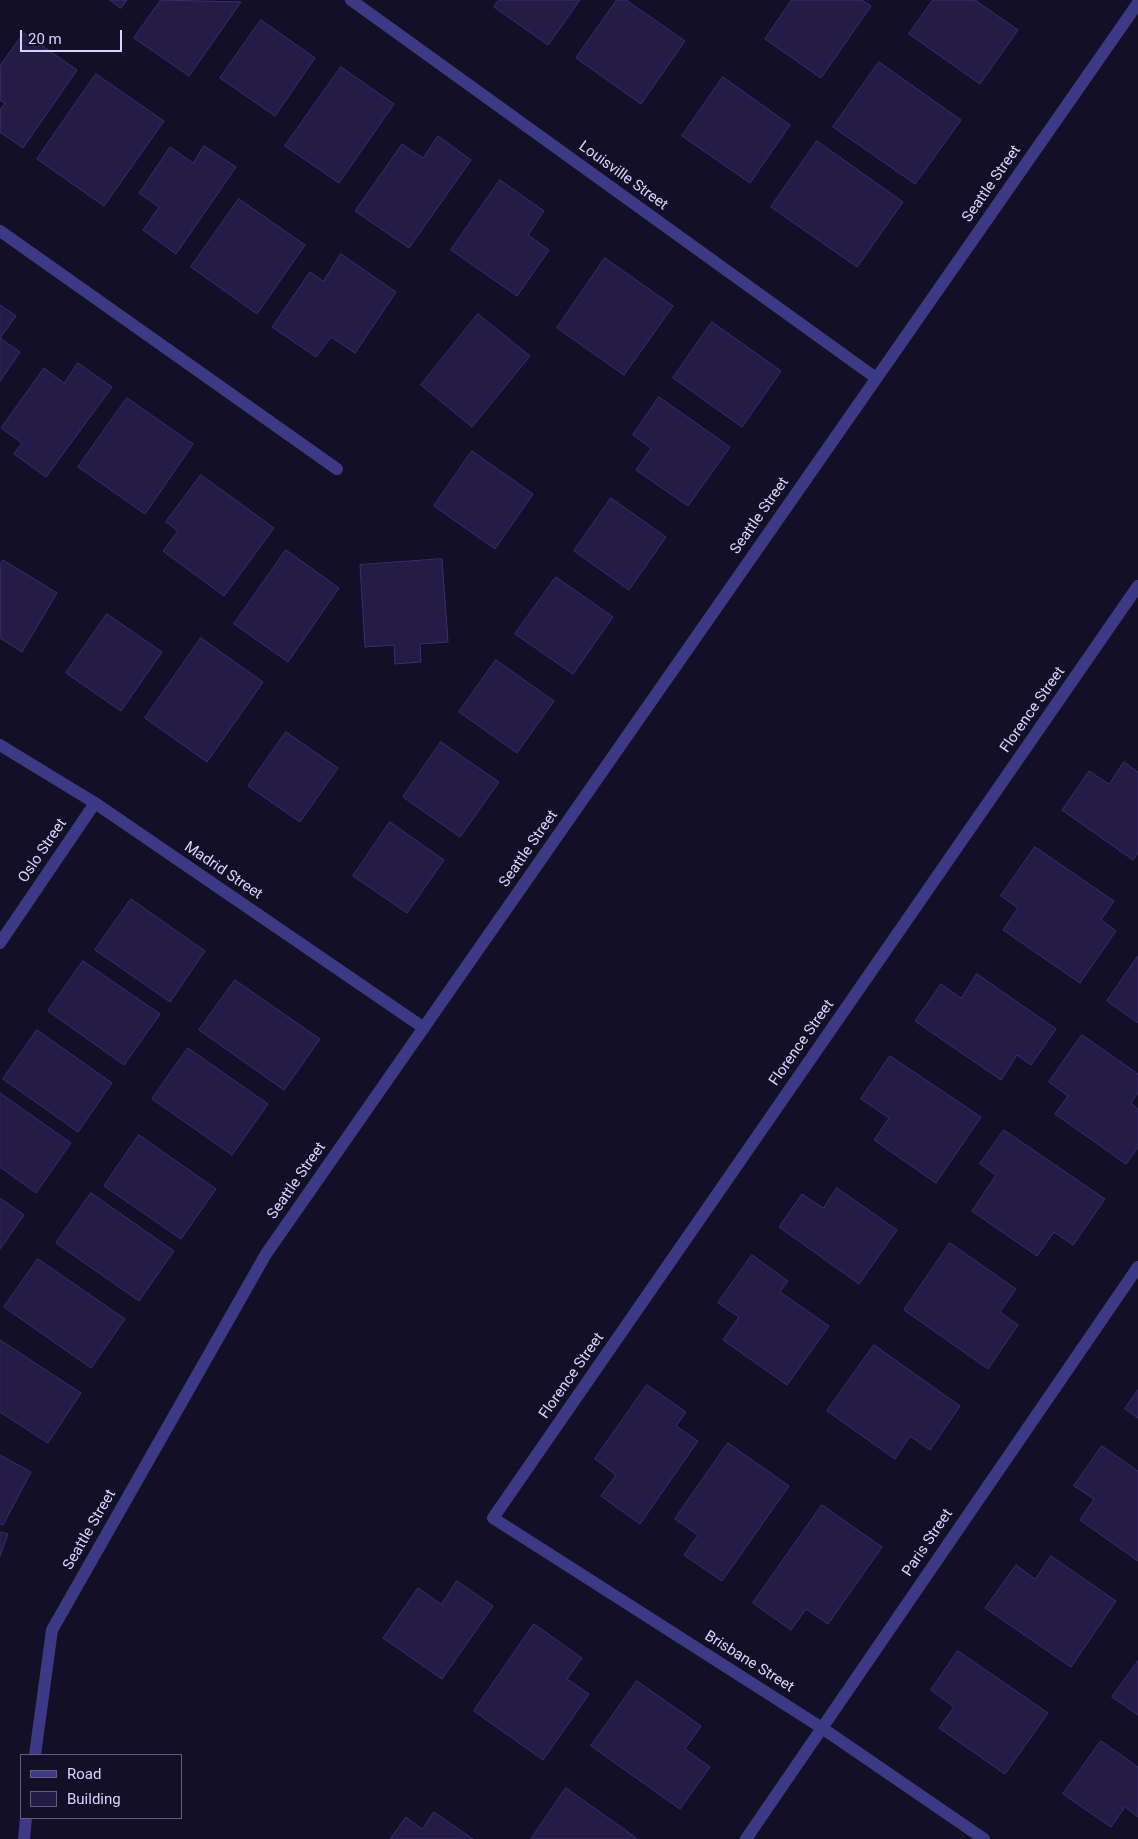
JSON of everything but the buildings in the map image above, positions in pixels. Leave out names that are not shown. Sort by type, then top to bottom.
[{"type":"street","name":"Louisville Street","points":[[350,0],[876,378]]},
{"type":"street","name":"Seattle Street","points":[[35,1754],[52,1630],[266,1254],[1138,3]]},
{"type":"street","points":[[0,232],[337,470]]},
{"type":"street","name":"Florence Street","points":[[493,1518],[1138,586]]},
{"type":"street","name":"Madrid Street","points":[[0,745],[95,803],[424,1028]]},
{"type":"street","name":"Oslo Street","points":[[0,943],[95,803]]},
{"type":"street","name":"Paris Street","points":[[746,1839],[1138,1267]]},
{"type":"street","name":"Brisbane Street","points":[[493,1518],[822,1728],[984,1839]]},
{"type":"street","points":[[24,1839],[26,1819]]}]
